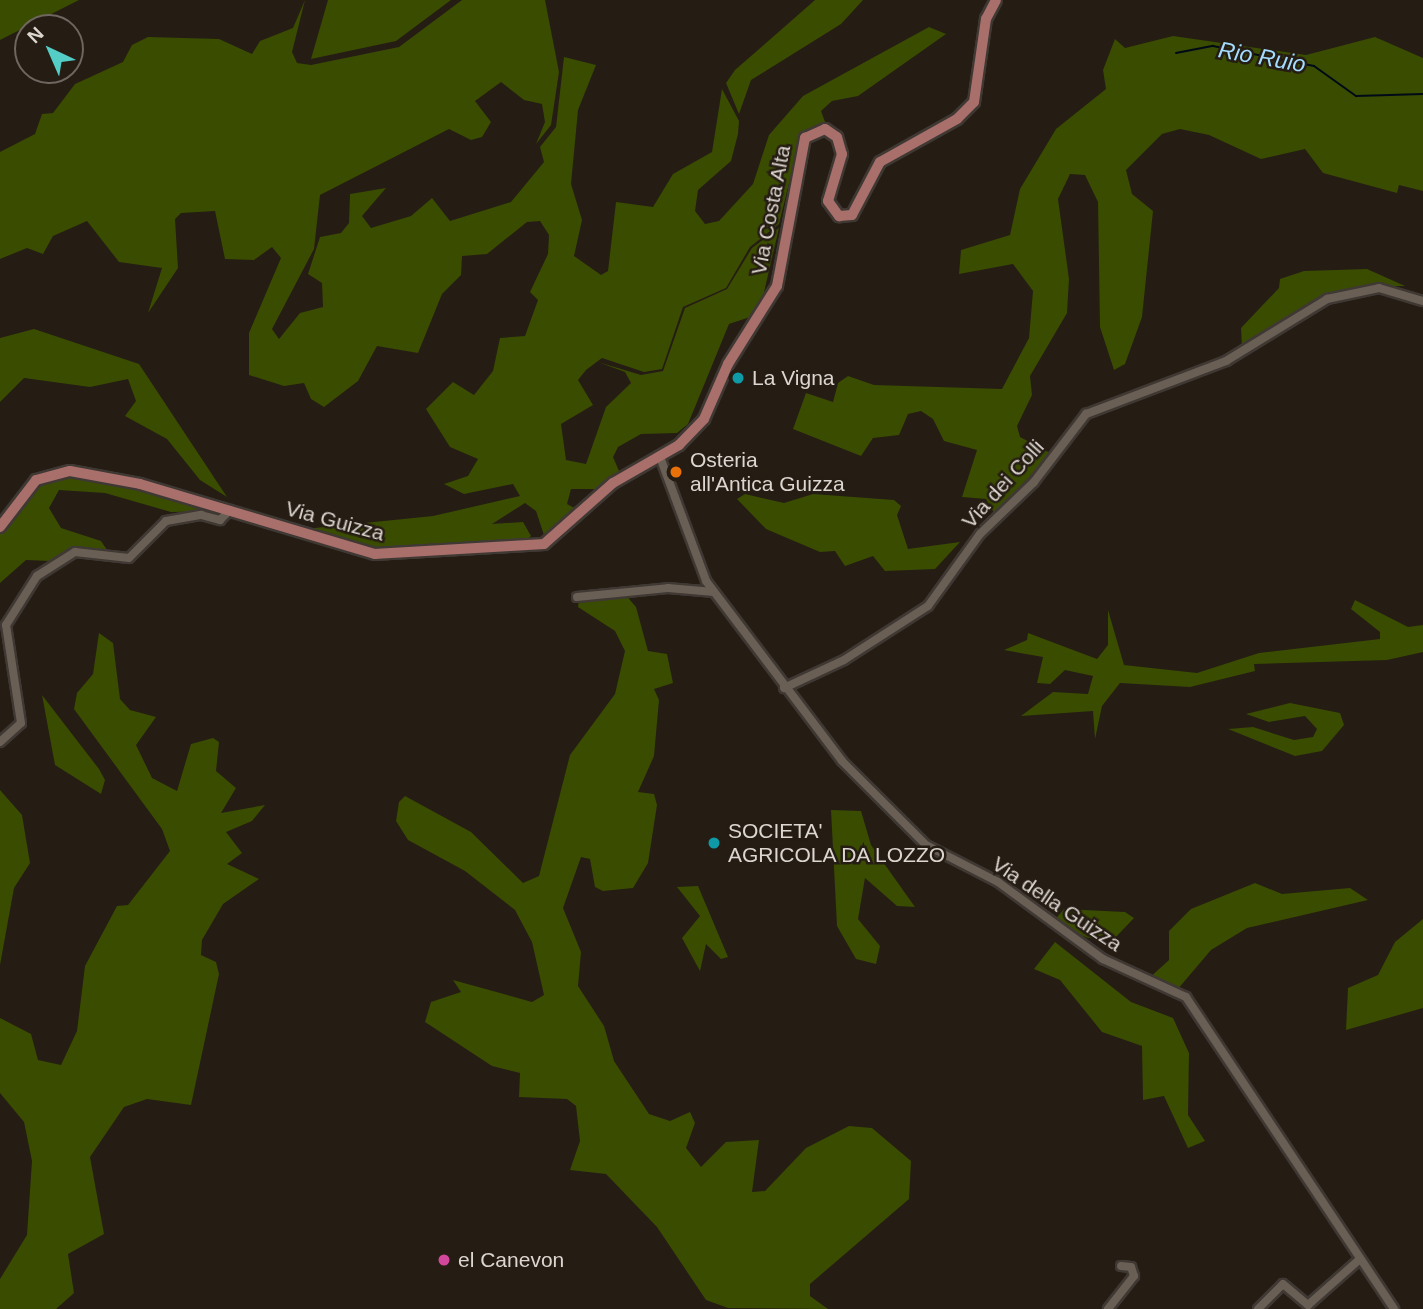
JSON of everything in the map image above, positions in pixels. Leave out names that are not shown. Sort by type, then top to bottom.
[{"type":"main road","name":"Via Costa Alta","points":[[660,457],[704,419],[728,364],[770,302],[805,138],[825,129],[837,136],[841,160],[828,201],[839,216],[852,215],[880,162],[957,119],[974,102],[986,19],[996,0]]},
{"type":"main road","name":"Via Guizza","points":[[0,527],[29,486],[59,471],[140,484],[393,556],[544,544],[613,483],[660,457]]},
{"type":"street","name":"Via dei Colli","points":[[784,688],[844,660],[928,606],[980,534],[1034,482],[1086,414],[1226,361],[1327,299],[1379,288],[1423,301]]},
{"type":"street","name":"Via della Guizza","points":[[660,457],[714,592],[784,688],[910,834],[998,881],[1103,960],[1186,997],[1394,1309]]},
{"type":"street","points":[[0,742],[21,723],[6,625],[37,576],[70,553],[129,558],[166,521],[201,515],[220,520],[230,510]]},
{"type":"street","points":[[578,597],[668,588],[714,592]]},
{"type":"street","points":[[1258,1309],[1283,1284],[1308,1305],[1360,1259]]},
{"type":"street","points":[[1108,1309],[1134,1276],[1131,1267],[1121,1266]]},
{"type":"green space","points":[[0,0],[79,0],[51,14],[14,14],[14,33],[0,40]]},
{"type":"green space","points":[[305,0],[292,52],[297,63],[311,65],[399,47],[462,0],[545,0],[559,72],[551,125],[536,144],[545,122],[542,104],[524,100],[501,82],[475,101],[491,122],[482,137],[471,140],[449,129],[320,195],[314,249],[272,329],[279,339],[300,313],[323,307],[322,283],[308,274],[320,237],[341,233],[349,223],[350,194],[386,188],[362,216],[371,228],[411,216],[432,198],[450,221],[511,202],[544,162],[540,147],[556,127],[564,57],[596,65],[578,110],[571,184],[582,220],[574,256],[601,275],[608,271],[616,202],[653,207],[673,174],[712,152],[722,89],[739,121],[738,134],[731,161],[698,190],[695,211],[705,224],[719,221],[753,184],[769,135],[803,96],[929,27],[946,34],[858,96],[832,101],[821,111],[827,127],[801,134],[779,224],[750,247],[726,288],[683,307],[662,369],[644,372],[602,358],[586,370],[578,380],[593,405],[561,424],[566,460],[586,464],[606,407],[631,383],[625,372],[598,362],[641,375],[663,371],[685,308],[727,289],[752,248],[779,228],[761,305],[756,315],[729,324],[688,424],[677,433],[641,434],[618,447],[613,457],[619,471],[598,489],[571,489],[567,504],[578,510],[545,538],[536,511],[525,503],[492,524],[523,522],[531,536],[525,542],[379,550],[305,529],[433,516],[520,496],[513,484],[464,494],[444,484],[468,476],[478,459],[450,447],[426,409],[453,382],[474,395],[493,371],[500,338],[525,336],[538,300],[530,292],[548,254],[549,235],[540,221],[527,222],[487,254],[462,256],[461,275],[442,294],[418,353],[377,346],[358,381],[324,407],[311,399],[304,383],[284,386],[249,375],[249,333],[281,258],[272,247],[254,260],[225,259],[215,211],[181,213],[175,219],[178,268],[148,313],[162,268],[119,262],[87,221],[53,236],[43,254],[27,248],[0,259],[0,152],[35,134],[42,114],[53,113],[75,84],[84,84],[84,80],[123,62],[132,45],[148,37],[219,39],[252,54],[260,41],[293,28]]},
{"type":"green space","points":[[328,0],[451,0],[396,41],[311,59]]},
{"type":"green space","points":[[815,0],[863,0],[841,24],[751,80],[739,114],[726,83],[735,70]]},
{"type":"green space","points":[[1173,36],[1306,55],[1375,37],[1423,58],[1423,191],[1399,185],[1397,193],[1323,173],[1305,149],[1261,159],[1209,135],[1180,129],[1162,134],[1126,170],[1132,194],[1153,211],[1142,317],[1125,364],[1114,370],[1100,327],[1098,202],[1085,175],[1070,174],[1058,199],[1069,279],[1067,313],[1030,376],[1032,395],[1017,426],[1020,437],[1052,454],[994,513],[986,499],[962,497],[977,450],[944,441],[933,419],[921,411],[908,414],[899,435],[873,438],[861,456],[793,429],[806,393],[833,402],[838,383],[848,376],[874,385],[1002,389],[1029,338],[1033,291],[1013,264],[959,274],[961,250],[1010,235],[1020,189],[1056,129],[1106,89],[1103,70],[1115,39],[1125,48]]},
{"type":"green space","points":[[1367,269],[1405,286],[1366,286],[1310,302],[1242,349],[1241,328],[1279,288],[1280,279],[1304,271]]},
{"type":"green space","points":[[34,329],[139,364],[227,497],[200,480],[167,439],[125,416],[136,401],[128,379],[90,387],[24,378],[0,402],[0,338]]},
{"type":"green space","points":[[66,475],[116,482],[217,511],[171,512],[105,493],[59,490],[49,508],[61,528],[101,541],[107,550],[80,547],[50,561],[26,560],[0,583],[0,525],[26,488]]},
{"type":"green space","points":[[745,494],[784,503],[813,494],[894,500],[901,506],[897,515],[908,549],[960,542],[935,569],[885,571],[873,556],[845,566],[835,551],[820,552],[766,529],[737,499]]},
{"type":"green space","points":[[624,593],[636,607],[648,651],[667,654],[673,683],[654,689],[659,700],[654,756],[638,792],[654,794],[657,805],[648,863],[633,888],[603,891],[595,887],[590,859],[581,857],[563,908],[581,952],[578,986],[604,1026],[614,1061],[649,1114],[670,1121],[690,1112],[695,1123],[686,1148],[701,1167],[726,1142],[759,1140],[752,1192],[765,1191],[806,1148],[849,1126],[872,1128],[911,1161],[909,1199],[810,1284],[810,1296],[828,1309],[728,1308],[706,1300],[657,1227],[606,1174],[570,1170],[580,1141],[576,1106],[567,1099],[519,1097],[520,1073],[492,1066],[425,1022],[431,1002],[461,992],[453,980],[532,1002],[544,995],[532,942],[515,910],[465,871],[408,840],[396,821],[399,802],[405,796],[471,832],[523,883],[539,876],[570,755],[615,694],[625,651],[615,631],[578,607],[579,600]]},
{"type":"green space","points":[[1355,600],[1408,627],[1423,625],[1423,652],[1387,660],[1254,664],[1255,671],[1190,687],[1120,683],[1102,706],[1095,739],[1093,711],[1021,716],[1053,692],[1088,694],[1093,676],[1065,670],[1050,684],[1037,683],[1043,657],[1004,650],[1027,640],[1028,633],[1097,659],[1108,645],[1108,610],[1124,665],[1197,673],[1259,653],[1380,639],[1380,632],[1351,609]]},
{"type":"green space","points":[[99,633],[113,643],[120,699],[130,710],[156,717],[136,745],[152,778],[177,791],[191,744],[213,738],[219,742],[216,771],[236,788],[221,813],[265,805],[252,821],[226,832],[242,853],[227,864],[259,879],[223,904],[202,940],[201,955],[216,962],[219,974],[191,1105],[147,1099],[124,1107],[90,1157],[104,1234],[68,1254],[74,1293],[56,1309],[0,1309],[0,1279],[27,1235],[32,1161],[24,1122],[0,1093],[0,1018],[31,1034],[38,1060],[61,1065],[77,1031],[85,966],[117,906],[128,905],[170,851],[162,829],[74,709],[77,693],[93,674]]},
{"type":"green space","points":[[42,695],[99,769],[105,780],[101,794],[55,765]]},
{"type":"green space","points":[[1290,703],[1340,713],[1344,725],[1322,751],[1295,756],[1228,729],[1253,727],[1294,740],[1313,737],[1317,729],[1305,716],[1269,722],[1246,714]]},
{"type":"green space","points":[[0,790],[22,815],[30,863],[14,888],[0,965]]},
{"type":"green space","points":[[831,810],[861,811],[871,845],[915,907],[897,906],[865,878],[858,919],[880,946],[876,964],[856,959],[837,926]]},
{"type":"green space","points":[[1255,883],[1282,894],[1350,888],[1368,900],[1247,928],[1211,950],[1177,990],[1146,981],[1169,960],[1169,931],[1191,909]]},
{"type":"green space","points":[[698,886],[728,957],[721,959],[706,944],[700,971],[682,938],[700,916],[677,887]]},
{"type":"green space","points":[[1064,909],[1125,912],[1134,918],[1114,939],[1088,938],[1053,922]]},
{"type":"green space","points":[[1423,919],[1423,1008],[1346,1030],[1348,988],[1378,975],[1395,942]]},
{"type":"green space","points":[[1055,942],[1131,1002],[1173,1018],[1189,1053],[1188,1115],[1205,1141],[1188,1148],[1164,1096],[1143,1100],[1142,1046],[1102,1032],[1060,980],[1034,969]]},
{"type":"waterway","name":"Rio Ruio","points":[[1176,53],[1213,46],[1314,66],[1356,96],[1423,94]]},
{"type":"place","name":"La Vigna","points":[[738,378]]},
{"type":"place","name":"Osteria all'Antica Guizza","points":[[676,472]]},
{"type":"place","name":"SOCIETA' AGRICOLA DA LOZZO","points":[[714,843]]},
{"type":"place","name":"el Canevon","points":[[444,1260]]}]
